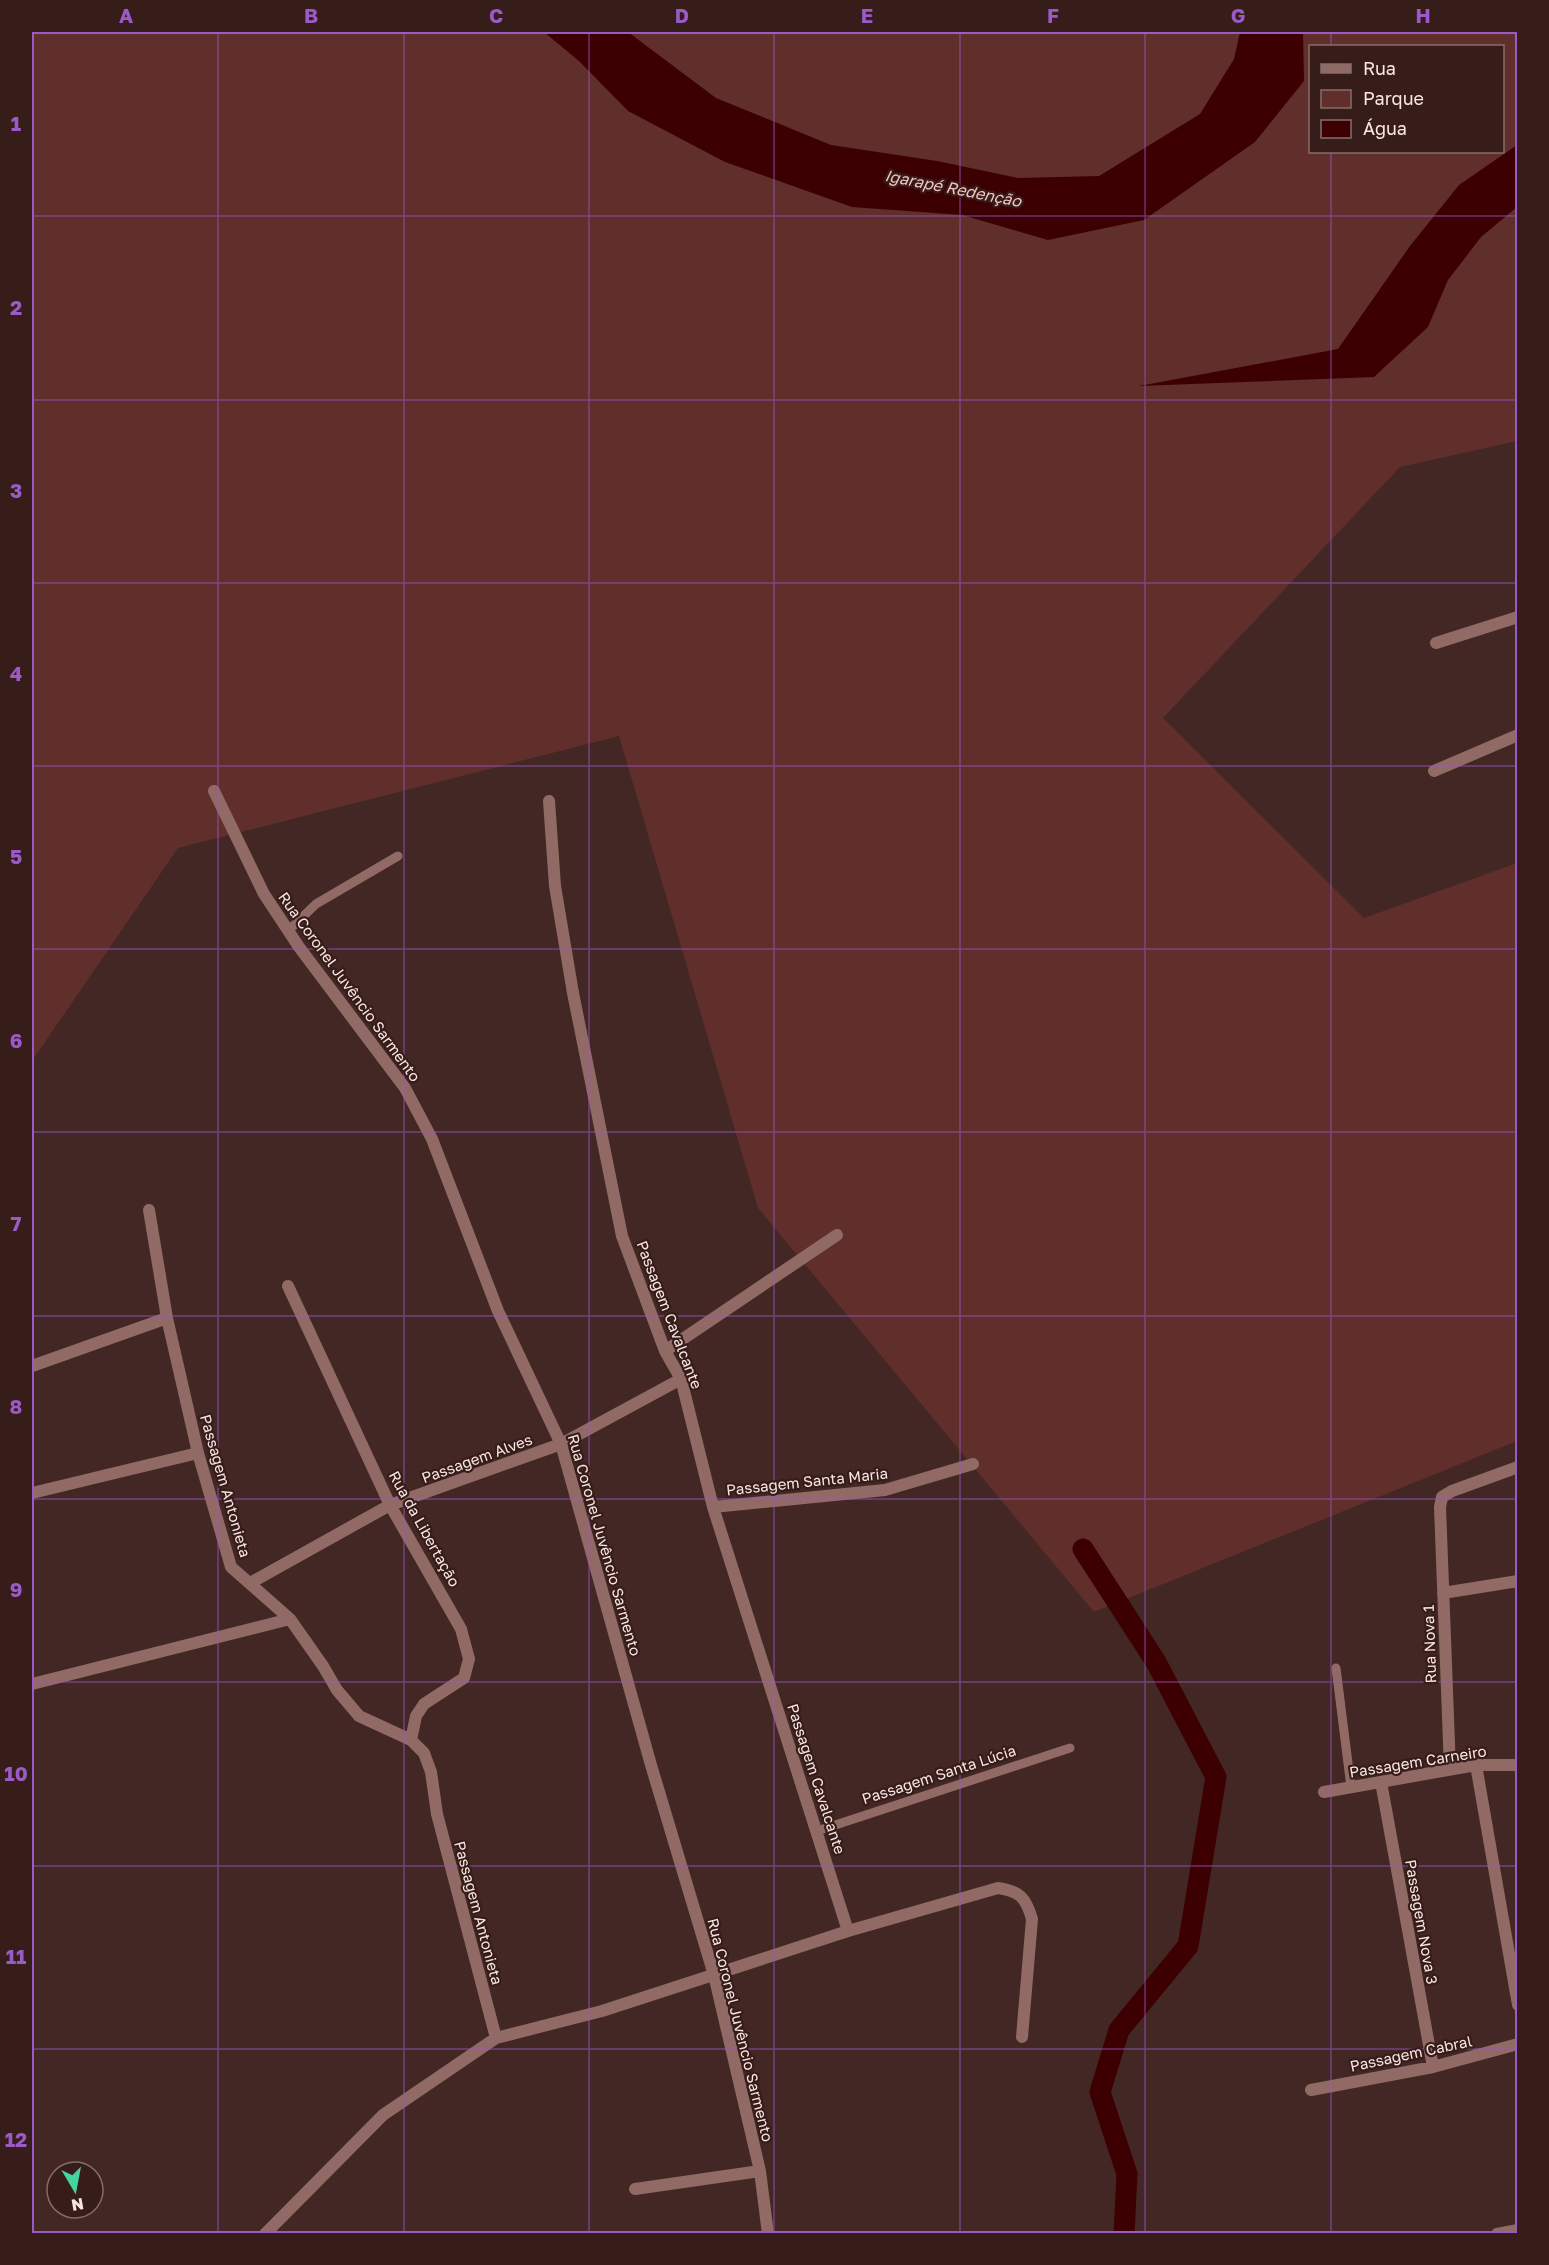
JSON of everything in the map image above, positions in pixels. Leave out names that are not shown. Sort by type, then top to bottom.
[{"type":"street","points":[[1436,644],[1518,617]]},
{"type":"street","points":[[1434,771],[1518,735]]},
{"type":"street","name":"Rua Coronel Juvêncio Sarmento","points":[[214,791],[264,894],[288,931],[405,1088],[432,1139],[498,1311],[561,1444],[651,1765],[714,1975],[760,2171],[768,2234]]},
{"type":"street","name":"Passagem Cavalcante","points":[[549,801],[558,908],[622,1236],[665,1351],[681,1379],[713,1508],[848,1931]]},
{"type":"street","name":"Passagem Antonieta","points":[[149,1209],[167,1318],[198,1453],[231,1567],[290,1619],[337,1690],[359,1716],[411,1740],[424,1753],[431,1772],[436,1814],[496,2038]]},
{"type":"street","points":[[665,1351],[837,1236]]},
{"type":"street","name":"Rua da Libertação","points":[[288,1286],[390,1505],[461,1629],[469,1659],[464,1678],[424,1704],[416,1716],[411,1740]]},
{"type":"street","points":[[32,1366],[167,1318]]},
{"type":"street","name":"Passagem Alves","points":[[250,1583],[390,1505],[561,1444],[681,1379]]},
{"type":"street","points":[[32,1493],[198,1453]]},
{"type":"street","name":"Passagem Santa Maria","points":[[713,1508],[885,1490],[973,1464]]},
{"type":"street","name":"Rua Nova 1","points":[[1450,1769],[1439,1517],[1442,1497],[1452,1491],[1518,1467]]},
{"type":"street","points":[[1443,1593],[1518,1581]]},
{"type":"street","points":[[32,1684],[290,1619]]},
{"type":"street","points":[[1476,1765],[1518,2005]]},
{"type":"street","name":"Passagem Carneiro","points":[[1324,1792],[1476,1765],[1518,1765]]},
{"type":"street","name":"Passagem Nova 3","points":[[1381,1782],[1432,2067]]},
{"type":"street","points":[[265,2234],[383,2115],[496,2038],[602,2011],[848,1931],[998,1888],[1016,1891],[1027,1901],[1032,1919],[1022,2037]]},
{"type":"street","name":"Passagem Cabral","points":[[1311,2090],[1432,2067],[1518,2044]]},
{"type":"street","points":[[636,2189],[760,2171]]},
{"type":"street","points":[[1497,2234],[1518,2230]]},
{"type":"lane","points":[[288,931],[316,904],[398,856]]},
{"type":"lane","points":[[1336,1668],[1351,1787]]},
{"type":"lane","name":"Passagem Santa Lúcia","points":[[817,1831],[1070,1748]]},
{"type":"green space","points":[[32,32],[1517,32],[1517,441],[1400,467],[1163,718],[1364,918],[1517,863],[1517,1441],[1094,1612],[758,1208],[619,736],[178,848],[32,1061]]},
{"type":"water","name":"Igarapé Redenção","points":[[544,32],[628,32],[716,98],[831,145],[937,161],[1018,178],[1099,176],[1200,114],[1234,59],[1240,32],[1303,32],[1304,81],[1255,142],[1144,220],[1048,240],[962,215],[852,207],[725,162],[628,111],[579,61]]},
{"type":"water","points":[[1517,145],[1517,207],[1481,237],[1448,280],[1428,327],[1374,377],[1139,386],[1338,349],[1410,246],[1459,185]]},
{"type":"waterway","points":[[1083,1549],[1156,1662],[1216,1777],[1188,1946],[1119,2030],[1100,2092],[1127,2174],[1124,2234]]}]
